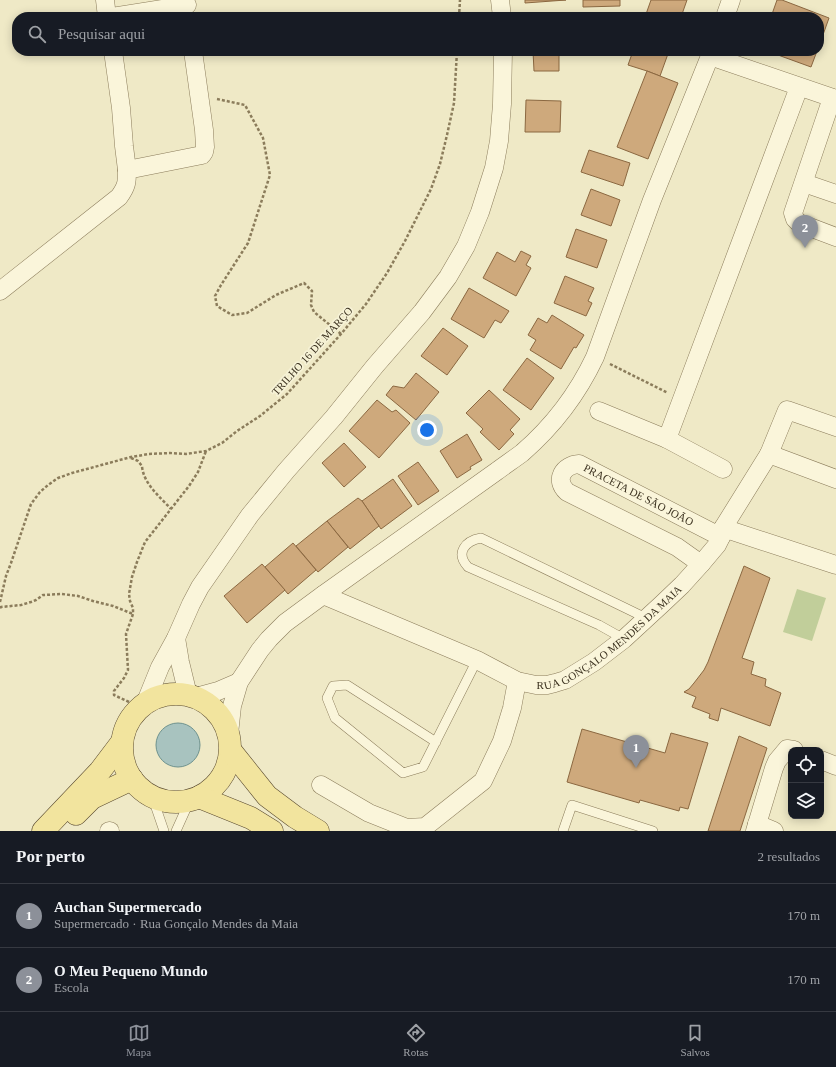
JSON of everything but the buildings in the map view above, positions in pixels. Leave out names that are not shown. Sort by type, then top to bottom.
[{"type":"main road","points":[[230,743],[228,765],[221,778],[212,789],[195,799],[177,802],[164,801],[141,789],[132,780],[127,771],[122,752],[122,742],[126,729],[132,717],[143,706],[158,697],[173,694],[192,696],[211,706],[223,719],[230,743],[267,796],[295,818],[318,831]]},
{"type":"main road","points":[[43,831],[100,771],[122,742]]},
{"type":"main road","points":[[60,831],[92,798],[132,780]]},
{"type":"main road","points":[[195,799],[251,818],[272,831]]},
{"type":"street","points":[[106,0],[107,12]]},
{"type":"street","points":[[500,0],[501,12]]},
{"type":"street","points":[[727,12],[731,0]]},
{"type":"street","points":[[150,12],[188,7]]},
{"type":"street","points":[[0,291],[119,197],[125,189],[127,182],[127,170],[121,108],[114,56]]},
{"type":"street","points":[[127,170],[202,155],[204,152],[205,147],[194,56]]},
{"type":"street","points":[[143,706],[160,667],[176,638],[200,587],[250,515],[422,312],[448,277],[466,246],[480,212],[495,161],[499,141],[502,104],[503,56]]},
{"type":"street","points":[[230,743],[232,706],[238,682],[269,639],[285,623],[323,595],[522,453],[545,430],[575,393],[595,357],[652,200],[710,56]]},
{"type":"street","points":[[719,56],[834,99],[794,210],[794,217],[799,223],[836,237]]},
{"type":"street","points":[[667,439],[799,87]]},
{"type":"street","points":[[804,183],[836,194]]},
{"type":"street","name":"RUA GONÇALO MENDES DA MAIA","points":[[323,595],[477,660],[517,681],[536,685],[555,684],[565,680],[594,662],[624,639],[682,585],[701,564],[717,545],[722,532],[769,454],[787,410],[836,427]]},
{"type":"street","points":[[599,411],[667,439],[723,469]]},
{"type":"street","points":[[769,454],[836,479]]},
{"type":"street","name":"PRACETA DE SÃO JOÃO","points":[[701,564],[677,547],[567,492],[561,484],[561,476],[564,470],[573,465],[579,464],[722,532]]},
{"type":"street","points":[[722,532],[836,565]]},
{"type":"street","points":[[176,638],[180,662],[192,696],[218,691],[238,682]]},
{"type":"street","points":[[321,785],[369,813],[407,828],[425,827],[483,781],[502,741],[512,708],[517,681]]},
{"type":"street","points":[[774,831],[756,828],[774,768],[777,761],[788,749]]},
{"type":"street","points":[[824,761],[836,766]]},
{"type":"lane","points":[[624,639],[599,625],[468,567],[464,562],[462,555],[466,544],[470,541],[481,538],[646,618]]},
{"type":"lane","points":[[436,742],[347,685],[333,686],[327,698],[335,718],[403,774],[422,767],[436,742],[477,660]]},
{"type":"lane","points":[[152,796],[164,831]]},
{"type":"lane","points":[[176,831],[195,799]]},
{"type":"lane","points":[[563,831],[572,805],[653,831]]},
{"type":"path","points":[[459,12],[460,0]]},
{"type":"path","name":"TRILHO 16 DE MARÇO","points":[[0,602],[6,576],[31,504],[40,492],[48,485],[58,478],[72,473],[131,457],[149,454],[186,454],[206,451],[222,443],[260,416],[287,394],[341,334],[366,304],[387,273],[431,189],[442,156],[454,103],[457,56]]},
{"type":"path","points":[[199,96],[245,105],[263,138],[270,174],[248,243],[215,296],[217,306],[232,315],[247,313],[276,295],[304,283],[312,291],[311,305],[314,312],[341,334]]},
{"type":"path","points":[[595,357],[654,386]]},
{"type":"path","points":[[143,706],[114,695],[114,691],[128,670],[126,634],[133,614],[129,594],[132,577],[145,542],[189,486],[198,472],[206,451]]},
{"type":"path","points":[[131,457],[138,461],[142,466],[144,477],[154,491],[171,509]]},
{"type":"path","points":[[0,608],[1,606],[21,605],[31,602],[43,595],[62,594],[78,596],[113,606],[133,614]]},
{"type":"green space","points":[[797,589],[826,598],[812,641],[783,632]]},
{"type":"water","points":[[178,723],[190,727],[196,733],[200,745],[196,757],[190,763],[178,767],[166,763],[160,757],[156,745],[160,733],[166,727]]},
{"type":"place","name":"O Meu Pequeno Mundo","points":[[805,248]]},
{"type":"place","name":"Auchan Supermercado","points":[[636,768]]}]
